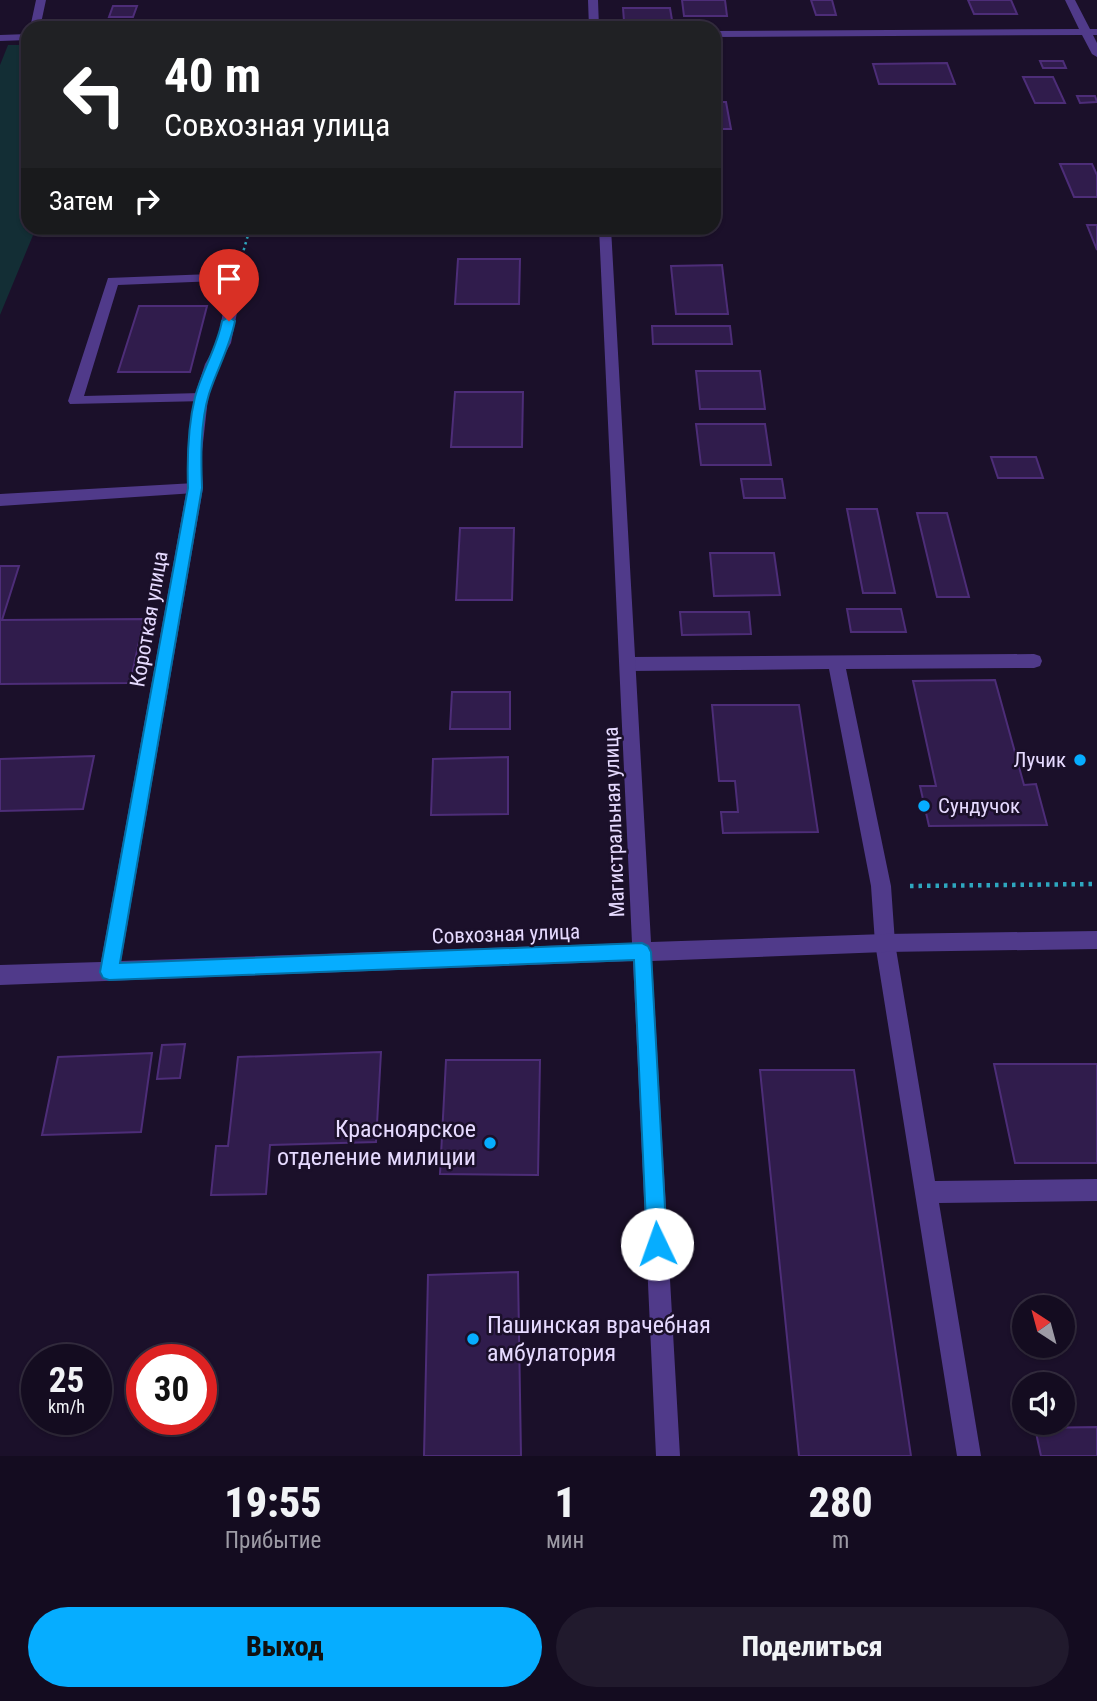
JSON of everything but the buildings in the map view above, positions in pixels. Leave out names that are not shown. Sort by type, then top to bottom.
[{"type":"street","points":[[36,21],[41,0]]},
{"type":"street","points":[[593,0],[594,21]]},
{"type":"street","points":[[1070,0],[1092,32],[1097,54]]},
{"type":"street","points":[[721,34],[1092,32]]},
{"type":"street","points":[[0,38],[21,37]]},
{"type":"street","name":"Магистральная улица","points":[[606,235],[668,1456]]},
{"type":"street","points":[[201,398],[75,401],[113,281],[237,277]]},
{"type":"street","name":"Короткая улица","points":[[109,972],[195,488],[194,461],[201,398],[212,364],[225,343],[237,277]]},
{"type":"street","points":[[0,500],[195,488]]},
{"type":"street","points":[[630,664],[1034,661]]},
{"type":"street","points":[[836,664],[881,886],[885,943],[969,1456]]},
{"type":"street","name":"Совхозная улица","points":[[0,975],[885,943],[1097,940]]},
{"type":"street","points":[[926,1192],[1097,1190]]},
{"type":"path","points":[[237,277],[248,235]]},
{"type":"path","points":[[881,886],[1097,884]]},
{"type":"green space","points":[[8,45],[21,45],[21,235],[33,235],[0,315],[0,65]]},
{"type":"place","name":"Лучик","points":[[1080,760]]},
{"type":"place","name":"Сундучок","points":[[924,806]]},
{"type":"place","name":"Красноярское отделение милиции","points":[[490,1143]]},
{"type":"place","name":"Пашинская врачебная амбулатория","points":[[473,1339]]},
{"type":"route","points":[[229,321],[225,343],[212,364],[201,398],[194,461],[195,488],[109,972],[642,952],[657,1244]]}]
